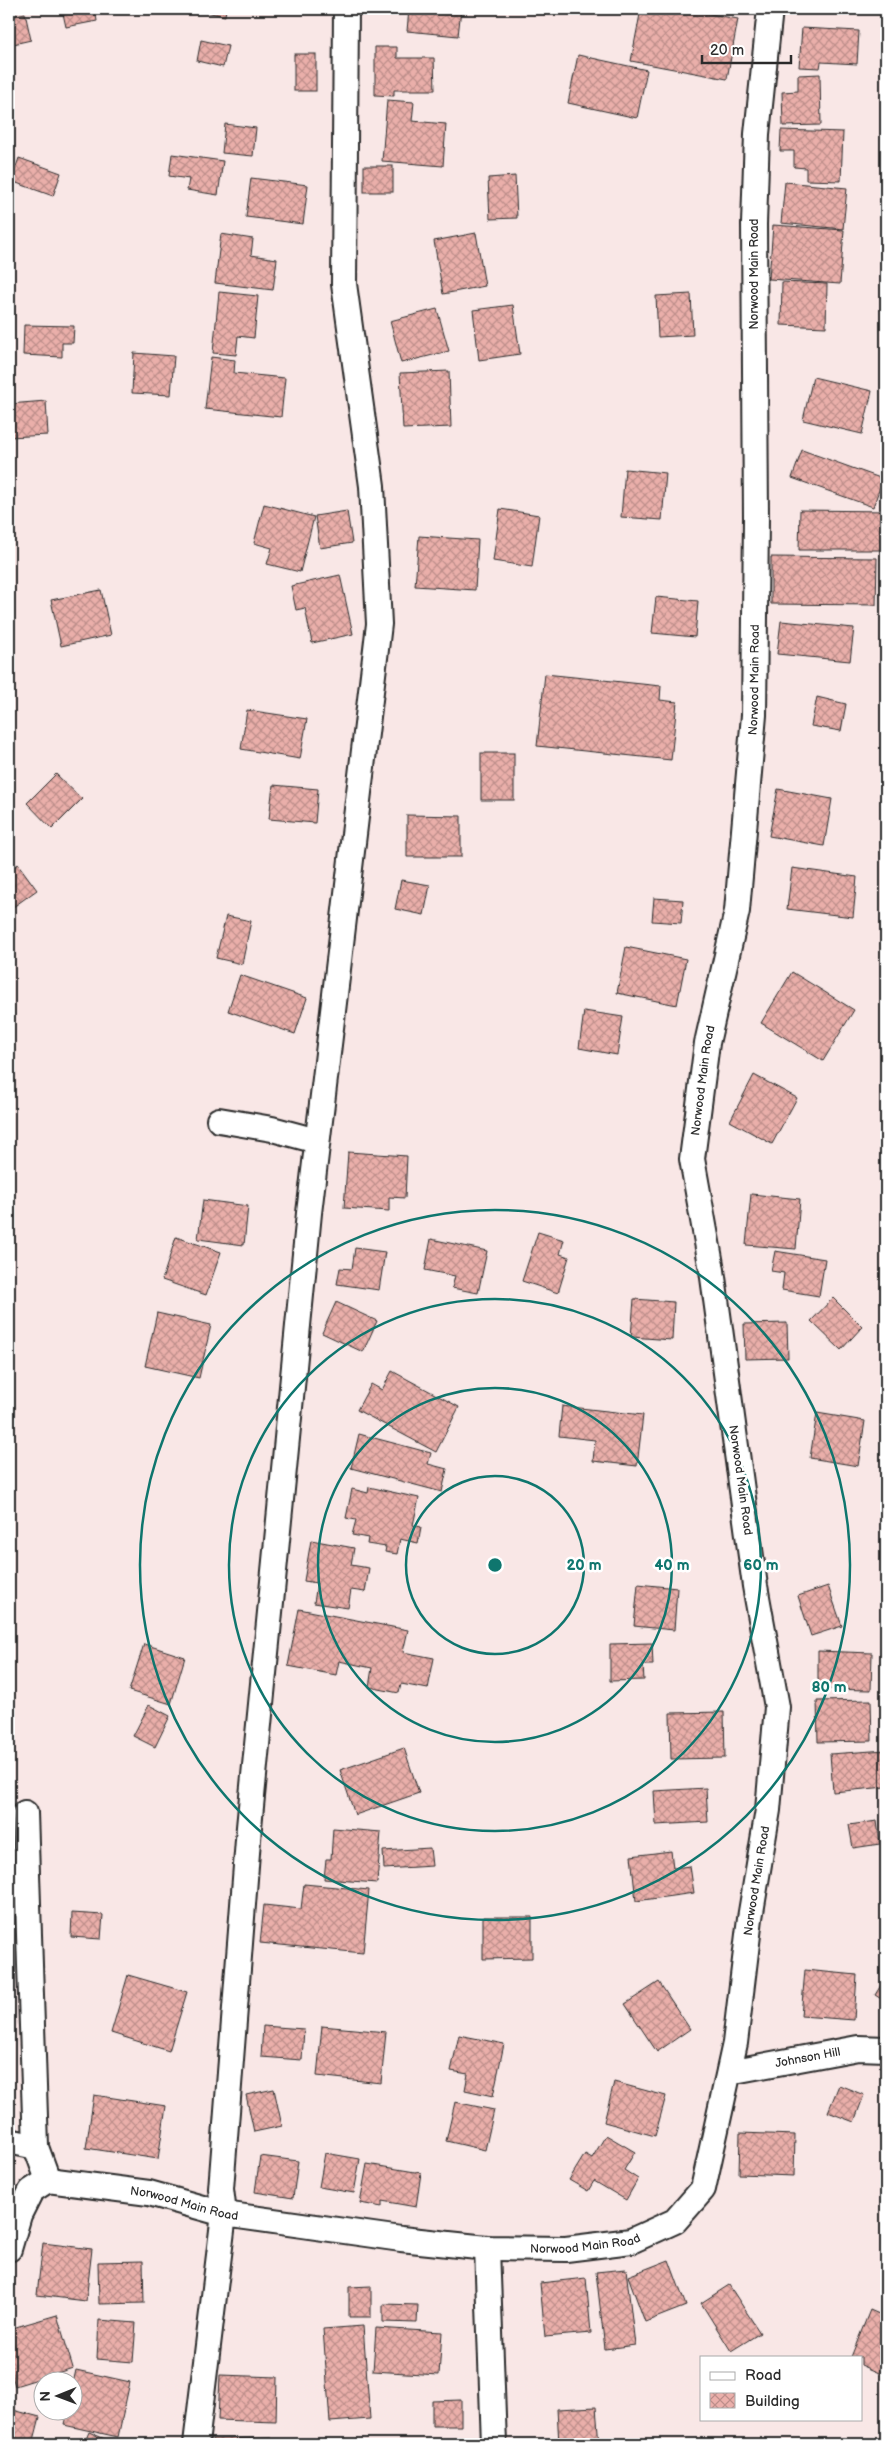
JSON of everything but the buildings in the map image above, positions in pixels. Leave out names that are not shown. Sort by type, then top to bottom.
[{"type":"street","points":[[196,2444],[224,2214],[221,2189],[249,1827],[317,1141],[380,624],[372,486],[344,284],[346,9]]},
{"type":"street","name":"Norwood Main Road","points":[[48,2180],[149,2193],[224,2214],[401,2239],[487,2248],[566,2250],[632,2241],[675,2221],[703,2189],[736,2043],[750,1918],[768,1810],[777,1707],[755,1586],[713,1280],[692,1159],[707,1043],[737,910],[754,715],[756,517],[754,224],[757,134],[770,9]]},
{"type":"street","points":[[219,1120],[272,1129],[317,1141]]},
{"type":"street","points":[[9,2249],[18,2215],[31,2191],[48,2180],[36,2147],[25,1813]]},
{"type":"street","name":"Johnson Hill","points":[[729,2072],[858,2048],[886,2049]]},
{"type":"street","points":[[9,2141],[36,2147]]},
{"type":"street","points":[[487,2248],[494,2444]]}]
